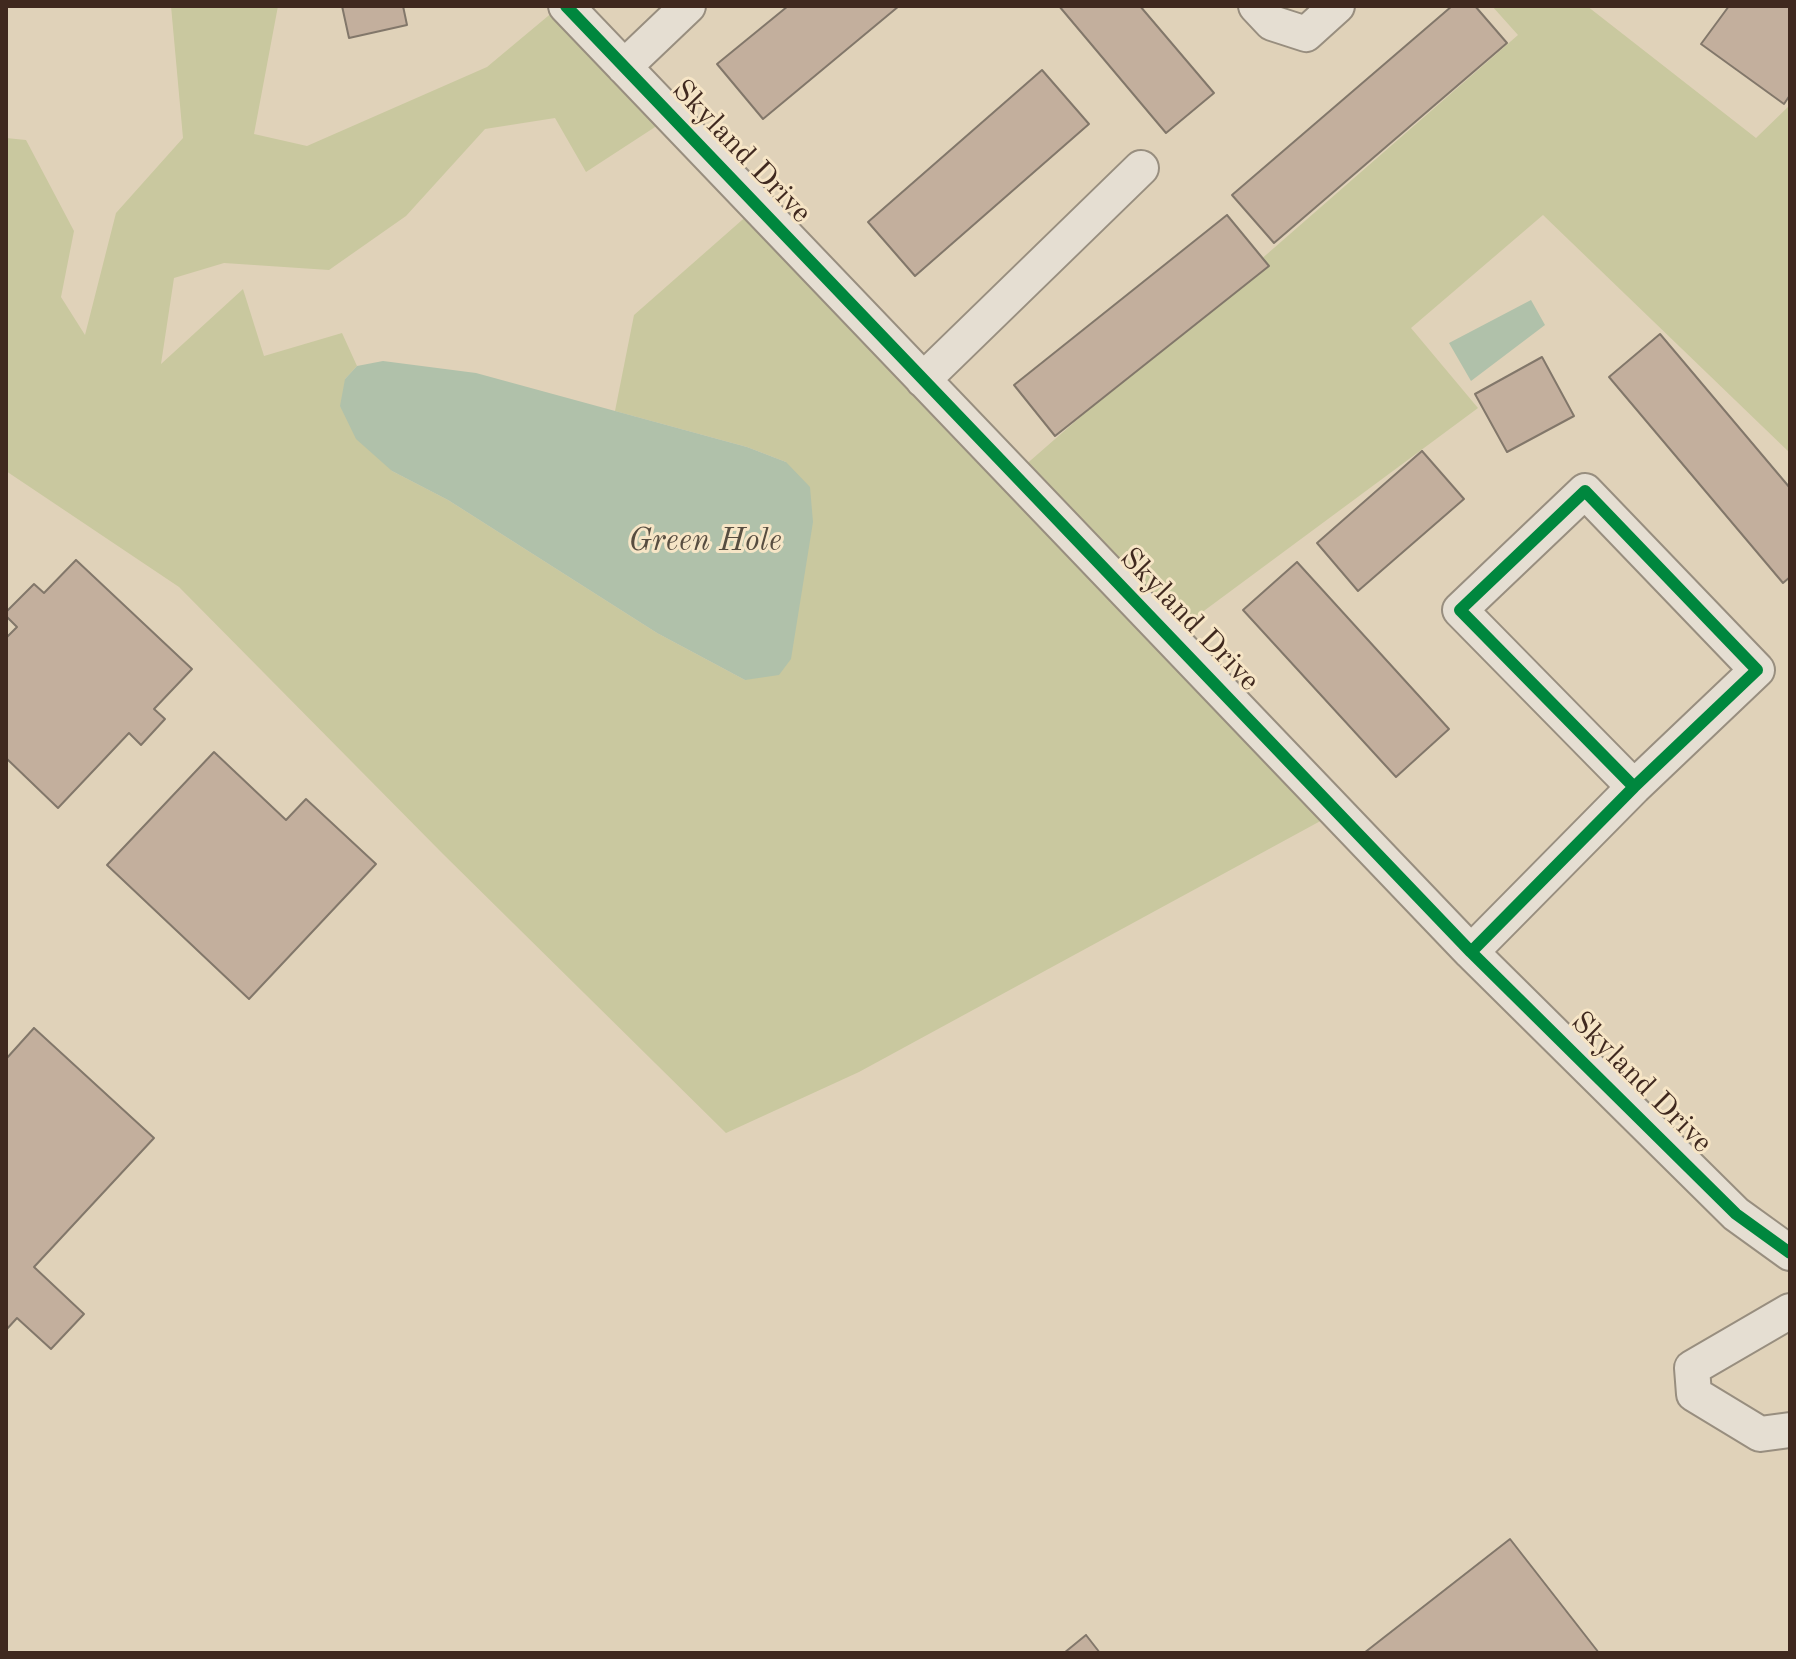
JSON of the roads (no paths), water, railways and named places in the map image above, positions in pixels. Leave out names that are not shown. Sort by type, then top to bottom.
[{"type":"street","name":"Skyland Drive","points":[[566,6],[1471,952],[1736,1214],[1790,1253]]},
{"type":"street","points":[[624,67],[688,6]]},
{"type":"street","points":[[1256,6],[1272,23],[1306,34],[1337,6]]},
{"type":"street","points":[[923,380],[1141,168]]},
{"type":"street","points":[[1471,952],[1634,787],[1757,670],[1585,491],[1460,610],[1634,787]]},
{"type":"street","points":[[1790,1311],[1692,1368],[1694,1394],[1760,1434],[1790,1430]]},
{"type":"water","points":[[1531,300],[1545,325],[1471,381],[1449,343]]},
{"type":"water","name":"Green Hole","points":[[383,361],[476,373],[747,447],[786,462],[810,487],[813,522],[791,659],[779,675],[745,680],[657,633],[448,500],[392,471],[356,439],[340,406],[345,379],[357,366]]}]
